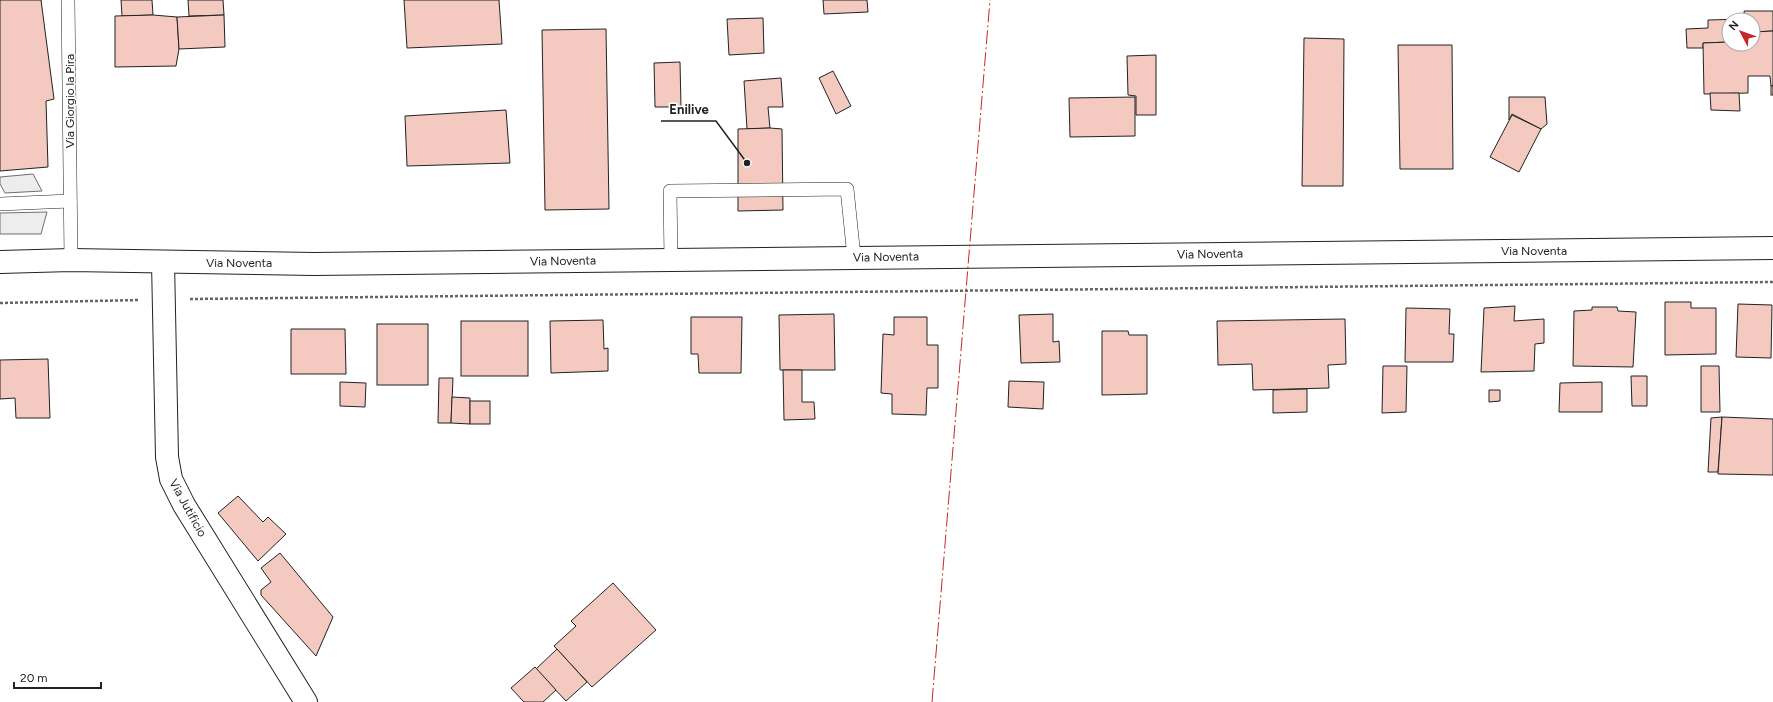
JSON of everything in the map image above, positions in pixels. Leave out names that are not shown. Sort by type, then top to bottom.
[{"type":"main road","name":"Via Noventa","points":[[0,262],[71,260],[314,264],[1773,248]]},
{"type":"main road","name":"Via Jutificio","points":[[163,262],[167,457],[171,479],[184,505],[306,702]]},
{"type":"lane","name":"Via Giorgio la Pira","points":[[68,0],[71,260]]},
{"type":"lane","points":[[671,260],[670,190],[847,189],[854,257]]},
{"type":"lane","points":[[0,204],[70,201]]},
{"type":"path","points":[[0,303],[164,299],[1773,282]]},
{"type":"shaded area","points":[[33,174],[42,191],[5,193],[0,184],[0,177]]},
{"type":"shaded area","points":[[47,212],[41,234],[0,234],[0,213]]},
{"type":"building","points":[[0,0],[41,0],[54,99],[46,101],[48,167],[0,171]]},
{"type":"building","points":[[121,0],[152,0],[153,15],[122,16]]},
{"type":"building","points":[[188,0],[223,0],[224,15],[189,16]]},
{"type":"building","points":[[404,0],[499,0],[502,44],[407,48]]},
{"type":"building","points":[[823,0],[867,0],[868,12],[824,14]]},
{"type":"building","points":[[1773,11],[1773,31],[1761,32],[1761,12],[1744,12]]},
{"type":"building","points":[[153,15],[177,17],[179,49],[176,66],[115,67],[115,16]]},
{"type":"building","points":[[224,15],[225,47],[179,49],[177,17]]},
{"type":"building","points":[[763,18],[764,53],[729,55],[727,19]]},
{"type":"building","points":[[1708,20],[1721,20],[1721,42],[1703,43],[1703,48],[1687,48],[1686,29],[1708,28]]},
{"type":"building","points":[[606,29],[609,209],[545,210],[542,30]]},
{"type":"building","points":[[1773,31],[1773,86],[1771,86],[1770,76],[1748,76],[1748,93],[1704,94],[1703,43],[1721,42],[1721,52],[1761,52],[1761,32]]},
{"type":"building","points":[[1304,38],[1344,39],[1343,186],[1302,186]]},
{"type":"building","points":[[1398,45],[1452,45],[1453,169],[1400,169]]},
{"type":"building","points":[[1156,55],[1156,115],[1136,115],[1136,96],[1128,95],[1127,56]]},
{"type":"building","points":[[680,62],[681,107],[655,107],[654,63]]},
{"type":"building","points":[[833,71],[851,106],[836,114],[819,78]]},
{"type":"building","points":[[781,78],[783,107],[768,107],[770,128],[747,129],[744,81]]},
{"type":"building","points":[[1771,86],[1773,86],[1773,95],[1771,95]]},
{"type":"building","points":[[1710,93],[1739,93],[1740,111],[1711,110]]},
{"type":"building","points":[[1135,97],[1135,136],[1070,137],[1069,98]]},
{"type":"building","points":[[1509,97],[1545,97],[1547,124],[1541,129],[1512,114],[1509,120]]},
{"type":"building","points":[[506,110],[510,163],[407,166],[405,116]]},
{"type":"building","points":[[1512,115],[1541,129],[1519,172],[1490,157]]},
{"type":"building","points":[[738,129],[782,129],[783,210],[738,211]]},
{"type":"building","points":[[1665,302],[1691,302],[1691,308],[1716,308],[1716,354],[1665,355]]},
{"type":"building","points":[[1738,304],[1772,305],[1771,358],[1736,357]]},
{"type":"building","points":[[1515,306],[1514,321],[1544,319],[1544,343],[1535,344],[1534,371],[1481,372],[1484,308]]},
{"type":"building","points":[[1592,307],[1617,307],[1618,311],[1636,312],[1633,367],[1573,366],[1574,311],[1592,310]]},
{"type":"building","points":[[1406,308],[1450,309],[1449,334],[1454,334],[1453,362],[1405,362]]},
{"type":"building","points":[[834,314],[835,370],[780,370],[779,315]]},
{"type":"building","points":[[1053,314],[1053,342],[1059,341],[1060,362],[1021,363],[1019,315]]},
{"type":"building","points":[[691,317],[742,317],[741,373],[699,373],[698,354],[691,354]]},
{"type":"building","points":[[894,317],[927,317],[927,345],[938,345],[938,388],[927,388],[926,415],[892,414],[892,394],[881,393],[883,334],[894,335]]},
{"type":"building","points":[[1345,319],[1346,364],[1328,365],[1329,388],[1253,390],[1252,364],[1218,365],[1217,321]]},
{"type":"building","points":[[603,320],[604,349],[608,348],[608,371],[551,373],[550,321]]},
{"type":"building","points":[[461,321],[528,321],[528,376],[461,376]]},
{"type":"building","points":[[377,324],[428,324],[428,385],[377,385]]},
{"type":"building","points":[[291,329],[345,329],[346,374],[291,374]]},
{"type":"building","points":[[1102,331],[1128,331],[1129,335],[1147,335],[1147,394],[1102,395]]},
{"type":"building","points":[[48,359],[50,418],[16,418],[15,398],[0,399],[0,360]]},
{"type":"building","points":[[1383,366],[1407,366],[1406,412],[1382,413]]},
{"type":"building","points":[[1701,366],[1719,366],[1720,412],[1701,412]]},
{"type":"building","points":[[783,370],[802,370],[802,402],[814,402],[815,419],[784,420]]},
{"type":"building","points":[[1631,376],[1647,376],[1647,406],[1632,406]]},
{"type":"building","points":[[439,378],[453,378],[451,423],[438,423]]},
{"type":"building","points":[[1009,381],[1044,382],[1043,409],[1008,407]]},
{"type":"building","points":[[340,382],[366,383],[365,407],[340,406]]},
{"type":"building","points":[[1602,382],[1602,412],[1559,412],[1560,383]]},
{"type":"building","points":[[1307,389],[1307,412],[1273,413],[1273,390]]},
{"type":"building","points":[[1489,390],[1500,390],[1500,401],[1489,402]]},
{"type":"building","points":[[452,397],[470,398],[470,424],[451,423]]},
{"type":"building","points":[[470,401],[490,401],[490,424],[470,424]]},
{"type":"building","points":[[1722,417],[1718,472],[1708,472],[1711,418]]},
{"type":"building","points":[[1722,417],[1773,419],[1773,475],[1718,474]]},
{"type":"building","points":[[238,496],[263,522],[268,517],[286,534],[258,561],[218,513]]},
{"type":"building","points":[[280,553],[333,617],[316,656],[261,595],[261,590],[271,582],[261,568]]},
{"type":"building","points":[[613,583],[656,630],[592,687],[554,646],[576,626],[571,621]]},
{"type":"building","points":[[557,649],[587,682],[566,701],[536,669]]},
{"type":"building","points":[[535,667],[556,690],[543,702],[524,702],[511,688]]},
{"type":"power","points":[[932,702],[990,0]]},
{"type":"place","name":"Enilive","points":[[747,163]]}]
